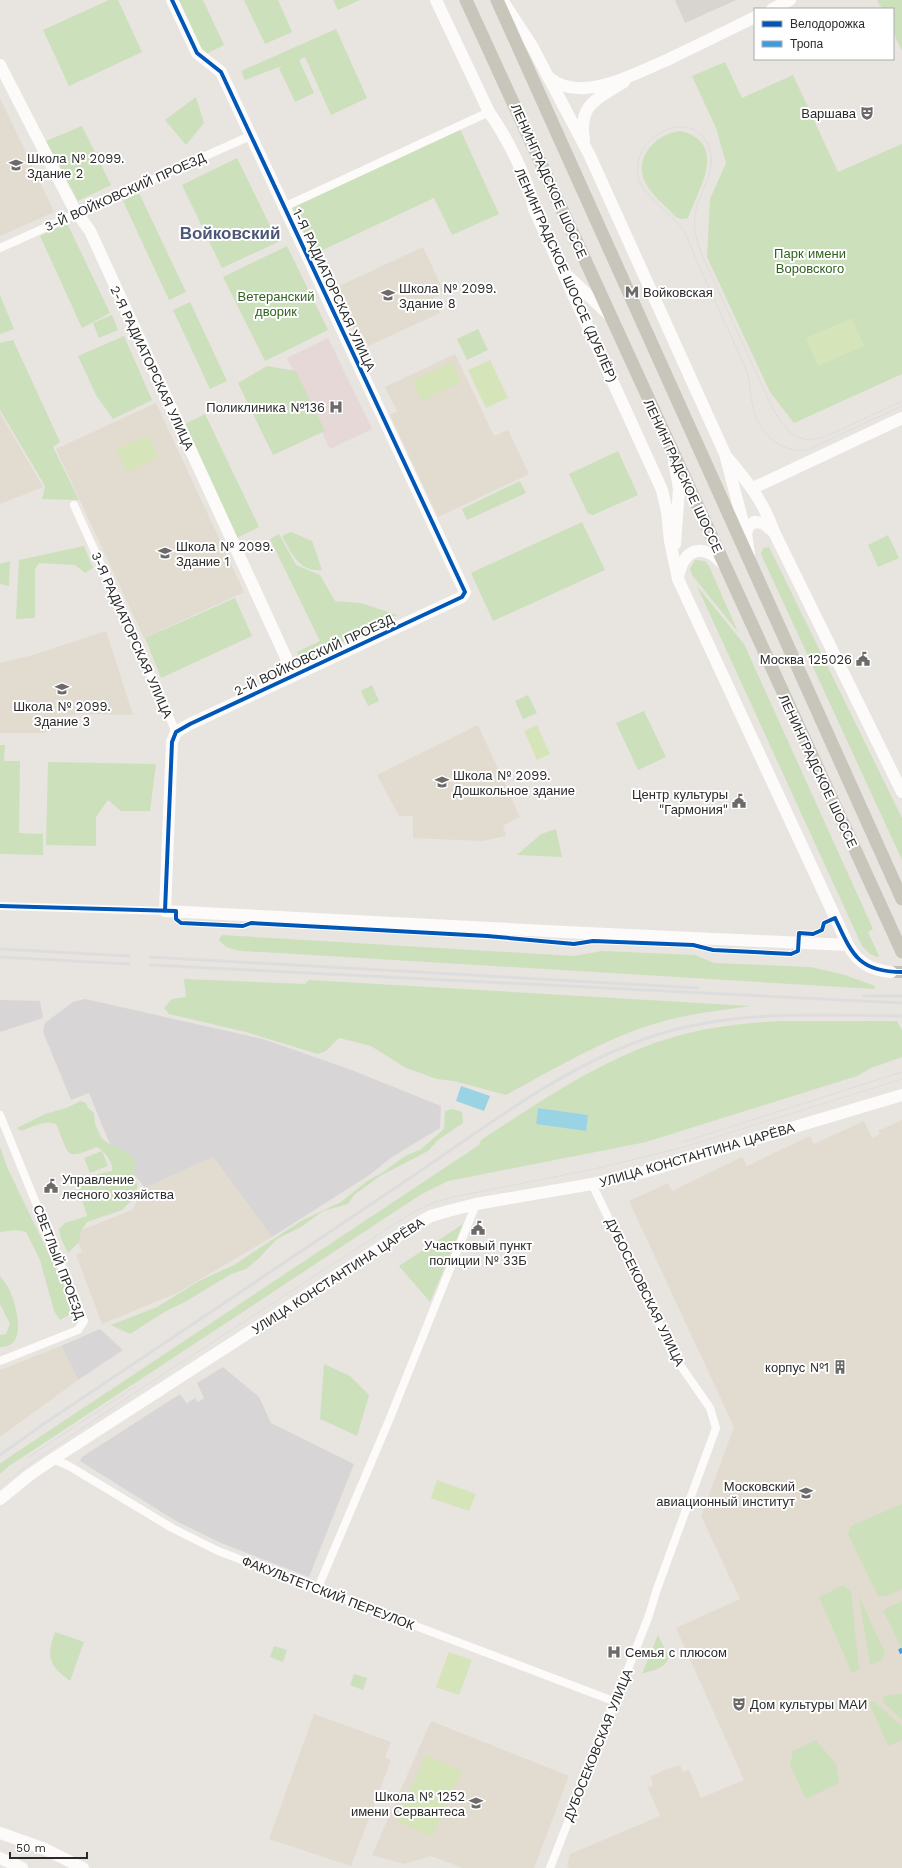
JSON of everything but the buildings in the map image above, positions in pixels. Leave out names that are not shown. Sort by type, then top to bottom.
[{"type":"main road","name":"ЛЕНИНГРАДСКОЕ ШОССЕ","points":[[466,0],[673,456],[902,952]]},
{"type":"main road","name":"ЛЕНИНГРАДСКОЕ ШОССЕ","points":[[497,0],[902,899]]},
{"type":"street","name":"1-Я РАДИАТОРСКАЯ УЛИЦА","points":[[172,0],[197,53],[221,72],[465,592],[462,597]]},
{"type":"street","name":"ЛЕНИНГРАДСКОЕ ШОССЕ (ДУБЛЁР)","points":[[436,0],[489,112],[499,125],[532,194],[534,209],[662,490],[673,557]]},
{"type":"street","points":[[502,0],[532,46],[590,156],[725,454],[746,534],[750,559]]},
{"type":"street","points":[[774,8],[790,0]]},
{"type":"street","points":[[590,156],[583,132],[584,114],[596,100],[638,73],[754,17]]},
{"type":"street","name":"2-Я РАДИАТОРСКАЯ УЛИЦА","points":[[0,65],[76,213],[90,231],[294,675]]},
{"type":"street","points":[[547,76],[558,84],[575,88],[586,88],[638,73]]},
{"type":"street","points":[[284,207],[489,112]]},
{"type":"street","name":"3-Й ВОЙКОВСКИЙ ПРОЕЗД","points":[[0,248],[250,136]]},
{"type":"street","points":[[562,269],[610,316]]},
{"type":"street","points":[[753,488],[902,418]]},
{"type":"street","points":[[725,454],[753,488],[769,518],[774,532],[901,789]]},
{"type":"street","points":[[673,456],[679,489],[673,557],[678,578],[848,945],[855,956],[868,966],[891,972]]},
{"type":"street","name":"3-Я РАДИАТОРСКАЯ УЛИЦА","points":[[74,505],[176,732],[172,742],[165,911]]},
{"type":"street","points":[[746,534],[748,527],[754,522],[763,523],[774,532]]},
{"type":"street","points":[[678,578],[684,559],[695,551],[708,551],[714,554],[723,564]]},
{"type":"street","name":"2-Й ВОЙКОВСКИЙ ПРОЕЗД","points":[[176,732],[190,724],[462,597]]},
{"type":"street","points":[[0,906],[165,911],[848,945]]},
{"type":"street","name":"УЛИЦА КОНСТАНТИНА ЦАРЁВА","points":[[0,1499],[28,1476],[415,1225],[448,1210],[592,1184],[644,1172],[902,1095]]},
{"type":"street","name":"СВЕТЛЫЙ ПРОЕЗД","points":[[0,1115],[84,1321],[78,1330],[0,1362]]},
{"type":"street","name":"ДУБОСЕКОВСКАЯ УЛИЦА","points":[[550,1868],[648,1618],[657,1589],[716,1428],[710,1408],[676,1359],[592,1184]]},
{"type":"street","points":[[317,1590],[390,1418],[476,1204]]},
{"type":"street","name":"ФАКУЛЬТЕТСКИЙ ПЕРЕУЛОК","points":[[53,1460],[69,1466],[172,1528],[250,1564],[616,1702]]},
{"type":"street","points":[[0,1832],[45,1850],[83,1868]]},
{"type":"street","points":[[0,1858],[22,1868]]},
{"type":"shaded area","points":[[675,0],[736,0],[685,23]]},
{"type":"shaded area","name":"Школа № 2099. Здание 2","points":[[0,98],[54,212],[0,236]]},
{"type":"shaded area","name":"Школа № 2099. Здание 8","points":[[423,247],[444,293],[433,298],[440,313],[368,346],[362,334],[357,336],[335,288]]},
{"type":"shaded area","name":"Поликлиника №136","points":[[328,338],[372,429],[330,449],[287,358]]},
{"type":"shaded area","points":[[455,354],[494,436],[508,430],[529,474],[438,517],[390,415],[397,411],[385,387]]},
{"type":"shaded area","name":"Школа № 2099. Здание 1","points":[[156,403],[244,592],[144,638],[56,449]]},
{"type":"shaded area","points":[[0,413],[43,487],[0,504]]},
{"type":"shaded area","name":"Школа № 2099. Здание 3","points":[[106,631],[133,715],[81,714],[56,718],[56,729],[42,733],[0,733],[0,663],[33,655]]},
{"type":"shaded area","name":"Школа № 2099. Дошкольное здание","points":[[478,725],[520,817],[503,825],[506,836],[482,841],[413,838],[413,816],[399,816],[377,775]]},
{"type":"shaded area","points":[[85,999],[263,1039],[349,1069],[441,1106],[440,1128],[392,1157],[368,1176],[272,1237],[213,1157],[145,1188],[109,1142],[89,1093],[71,1100],[43,1032],[45,1023],[73,1002]]},
{"type":"shaded area","points":[[0,1000],[40,1001],[43,1018],[0,1032]]},
{"type":"shaded area","name":"Московский авиационный институт","points":[[902,1120],[902,1868],[569,1868],[567,1865],[570,1854],[660,1816],[648,1788],[653,1785],[650,1777],[664,1770],[680,1765],[683,1772],[689,1770],[701,1798],[744,1780],[676,1628],[740,1599],[701,1516],[734,1427],[629,1201],[668,1183],[672,1191],[742,1157],[747,1166],[810,1136],[814,1144],[864,1121],[872,1138],[880,1134],[878,1131]]},
{"type":"shaded area","points":[[213,1157],[272,1237],[177,1293],[102,1324],[76,1255],[82,1252],[74,1233],[132,1210],[145,1188]]},
{"type":"shaded area","points":[[100,1329],[123,1350],[78,1380],[61,1346]]},
{"type":"shaded area","points":[[61,1346],[78,1380],[0,1437],[0,1370]]},
{"type":"shaded area","points":[[223,1367],[259,1397],[271,1423],[354,1464],[309,1577],[221,1543],[176,1521],[80,1461],[82,1457],[180,1394],[189,1407],[187,1403],[195,1398],[198,1402],[204,1398],[197,1383]]},
{"type":"shaded area","points":[[314,1714],[391,1742],[385,1757],[391,1760],[351,1866],[269,1839]]},
{"type":"shaded area","name":"Школа № 1252 имени Сервантеса","points":[[431,1721],[569,1776],[534,1868],[463,1868],[431,1856],[404,1864],[372,1855]]},
{"type":"green space","points":[[109,0],[118,0],[142,52],[69,86],[43,30]]},
{"type":"green space","points":[[179,0],[203,0],[224,45],[204,55]]},
{"type":"green space","points":[[244,0],[278,0],[292,32],[265,44]]},
{"type":"green space","points":[[333,0],[360,0],[338,10]]},
{"type":"green space","points":[[877,0],[902,0],[902,51],[894,34],[894,8],[881,8]]},
{"type":"green space","points":[[336,29],[367,98],[331,115],[305,57],[299,60],[314,93],[295,102],[279,68],[282,66],[245,80],[241,71]]},
{"type":"green space","name":"Парк имени Воровского","points":[[725,62],[742,98],[793,75],[838,172],[902,144],[902,374],[794,423],[770,392],[707,257],[710,199],[726,163],[716,128],[692,76]]},
{"type":"green space","points":[[196,97],[204,123],[186,145],[165,120]]},
{"type":"green space","points":[[82,126],[111,185],[78,201],[46,141]]},
{"type":"green space","points":[[460,129],[499,214],[452,235],[434,198],[314,254],[292,207]]},
{"type":"green space","points":[[682,131],[696,138],[704,146],[707,157],[703,181],[698,194],[688,218],[682,219],[676,217],[651,192],[645,182],[642,172],[642,163],[650,147],[657,141],[673,132]]},
{"type":"green space","points":[[237,158],[278,242],[222,268],[182,185]]},
{"type":"green space","points":[[139,193],[186,292],[169,300],[123,201]]},
{"type":"green space","points":[[67,223],[110,313],[82,328],[40,236]]},
{"type":"green space","name":"Ветеранский дворик","points":[[287,246],[328,330],[265,361],[223,277]]},
{"type":"green space","points":[[0,295],[14,329],[0,334]]},
{"type":"green space","points":[[190,302],[227,381],[210,389],[173,310]]},
{"type":"green space","points":[[112,315],[118,330],[99,338],[93,323]]},
{"type":"green space","points":[[852,318],[864,346],[818,366],[806,338]]},
{"type":"green space","points":[[478,329],[488,350],[467,360],[457,339]]},
{"type":"green space","points":[[124,336],[152,400],[113,419],[96,395],[78,356]]},
{"type":"green space","points":[[13,340],[60,442],[53,447],[79,500],[42,499],[45,486],[0,410],[0,343]]},
{"type":"green space","points":[[490,360],[508,398],[486,408],[468,370]]},
{"type":"green space","points":[[452,362],[461,382],[422,401],[412,381]]},
{"type":"green space","points":[[267,366],[296,371],[325,431],[273,455],[238,383]]},
{"type":"green space","points":[[205,414],[259,527],[237,538],[183,425]]},
{"type":"green space","points":[[148,435],[158,458],[127,472],[117,449]]},
{"type":"green space","points":[[618,451],[638,495],[593,515],[588,514],[569,474]]},
{"type":"green space","points":[[520,481],[526,493],[467,520],[462,509]]},
{"type":"green space","points":[[582,522],[605,570],[493,621],[471,573]]},
{"type":"green space","points":[[291,532],[312,541],[322,570],[307,568],[297,560],[282,536]]},
{"type":"green space","points":[[279,534],[296,565],[320,575],[335,601],[361,603],[397,615],[302,662],[297,652],[320,641],[270,539]]},
{"type":"green space","points":[[888,535],[899,558],[878,567],[868,545]]},
{"type":"green space","points":[[84,546],[93,568],[85,573],[75,565],[39,563],[35,569],[35,618],[16,619],[19,560]]},
{"type":"green space","points":[[769,547],[902,818],[902,860],[761,554],[763,548]]},
{"type":"green space","points":[[695,560],[705,561],[709,566],[738,632],[692,575],[690,569]]},
{"type":"green space","points":[[10,561],[9,586],[0,584],[0,564]]},
{"type":"green space","points":[[697,586],[744,644],[873,929],[868,932],[879,956],[877,957],[870,954],[862,946]]},
{"type":"green space","points":[[235,598],[252,636],[161,678],[145,638]]},
{"type":"green space","points":[[372,685],[379,701],[368,706],[361,691]]},
{"type":"green space","points":[[528,695],[537,713],[523,719],[515,701]]},
{"type":"green space","points":[[644,711],[666,757],[638,770],[616,723]]},
{"type":"green space","points":[[537,725],[550,754],[537,760],[524,731]]},
{"type":"green space","points":[[0,745],[5,745],[4,761],[20,761],[19,833],[43,834],[43,855],[0,854]]},
{"type":"green space","points":[[48,762],[156,764],[150,811],[121,811],[108,800],[96,817],[96,846],[46,845]]},
{"type":"green space","points":[[556,829],[562,857],[517,855],[541,834]]},
{"type":"green space","points":[[222,935],[574,956],[602,951],[695,955],[714,963],[810,967],[842,974],[875,986],[875,989],[244,951],[233,949],[223,944],[219,940]]},
{"type":"green space","points":[[184,979],[305,984],[309,980],[750,1006],[702,1013],[654,1024],[616,1038],[578,1056],[506,1095],[454,1081],[437,1079],[406,1068],[371,1046],[339,1038],[326,1051],[318,1054],[246,1032],[169,1014],[164,1008],[172,999],[186,997]]},
{"type":"green space","points":[[779,1021],[897,1021],[902,1030],[902,1057],[871,1068],[857,1076],[646,1142],[448,1181],[420,1195],[9,1466],[0,1474],[0,1464],[2,1462],[479,1145],[481,1140],[555,1092],[633,1051],[661,1041],[711,1028]],"holes":[[[538,1108],[587,1115],[586,1130],[536,1124]]]},
{"type":"green space","points":[[81,1101],[86,1103],[88,1108],[94,1113],[95,1124],[102,1139],[111,1145],[121,1148],[134,1158],[136,1163],[134,1173],[137,1189],[133,1199],[122,1210],[87,1222],[81,1231],[79,1242],[68,1253],[61,1239],[59,1229],[65,1223],[87,1216],[77,1184],[85,1177],[112,1171],[110,1160],[103,1151],[97,1147],[78,1154],[69,1152],[66,1149],[56,1124],[47,1122],[21,1131],[17,1128],[45,1114],[66,1108]]},
{"type":"green space","points":[[453,1109],[462,1112],[463,1123],[438,1140],[428,1151],[380,1176],[354,1195],[348,1204],[323,1211],[301,1227],[277,1239],[246,1269],[231,1274],[185,1302],[166,1311],[130,1334],[111,1325],[157,1307],[199,1281],[234,1265],[301,1221],[341,1202],[367,1181],[382,1173],[405,1156],[420,1150],[444,1129],[445,1111]]},
{"type":"green space","points":[[0,1147],[7,1167],[68,1294],[71,1304],[69,1315],[60,1320],[54,1311],[40,1260],[26,1232],[16,1230],[0,1232]]},
{"type":"green space","points":[[102,1151],[108,1166],[90,1173],[84,1158]]},
{"type":"green space","points":[[463,1224],[430,1302],[399,1266]]},
{"type":"green space","points":[[0,1276],[8,1287],[12,1296],[18,1324],[15,1340],[9,1345],[0,1347],[0,1335],[6,1334],[10,1324],[0,1304]]},
{"type":"green space","points":[[324,1364],[350,1376],[369,1395],[357,1436],[320,1419]]},
{"type":"green space","points":[[437,1480],[476,1494],[469,1511],[431,1498]]},
{"type":"green space","points":[[902,1504],[902,1589],[887,1596],[878,1596],[848,1534],[851,1526]]},
{"type":"green space","points":[[843,1585],[851,1591],[859,1669],[852,1673],[819,1597]]},
{"type":"green space","points":[[859,1596],[885,1653],[882,1660],[870,1665]]},
{"type":"green space","points":[[902,1601],[902,1649],[883,1610]]},
{"type":"green space","points":[[55,1632],[84,1642],[70,1681],[58,1670],[51,1660],[50,1655],[52,1641]]},
{"type":"green space","points":[[658,1635],[669,1657],[662,1667],[642,1674]]},
{"type":"green space","points":[[274,1646],[287,1650],[283,1662],[270,1657]]},
{"type":"green space","points":[[449,1652],[472,1660],[459,1695],[436,1687]]},
{"type":"green space","points":[[354,1674],[367,1678],[363,1690],[350,1685]]},
{"type":"green space","points":[[902,1694],[902,1720],[883,1702],[883,1697]]},
{"type":"green space","points":[[873,1701],[902,1726],[902,1740],[888,1746],[869,1702]]},
{"type":"green space","points":[[816,1740],[836,1764],[839,1783],[806,1799],[790,1765],[793,1751]]},
{"type":"green space","points":[[426,1755],[462,1771],[432,1837],[397,1821]]},
{"type":"water","points":[[461,1086],[490,1096],[484,1111],[456,1101]]},
{"type":"water","points":[[538,1108],[588,1115],[586,1131],[536,1124]]},
{"type":"tunnel","points":[[891,972],[902,972]]},
{"type":"tram line","points":[[902,401],[825,437],[806,440],[792,435],[779,419],[771,405],[698,244],[695,230],[695,215],[711,165],[709,148],[701,135],[691,128],[678,127],[665,130],[653,137],[644,148],[638,161],[638,176],[645,191],[684,231],[745,368],[748,376],[753,408],[756,417],[766,434],[780,445],[797,450],[807,450],[902,406]]},
{"type":"tram line","points":[[683,1142],[902,1072]]},
{"type":"tram line","points":[[0,1486],[38,1458],[139,1390],[410,1214],[435,1202],[453,1197],[594,1169],[684,1147],[902,1079]]},
{"type":"tram line","points":[[29,1457],[136,1386]]},
{"type":"railway","points":[[0,949],[129,956]]},
{"type":"railway","points":[[0,957],[129,964]]},
{"type":"railway","points":[[151,957],[698,988]]},
{"type":"railway","points":[[151,965],[902,1003]]},
{"type":"railway","points":[[864,996],[902,996]]},
{"type":"railway","points":[[0,1455],[42,1425],[493,1121],[557,1080],[590,1062],[659,1034],[689,1026],[718,1021],[749,1017],[810,1015],[902,1016]]},
{"type":"marked path","points":[[902,1649],[900,1650],[902,1655]]},
{"type":"cycle path","points":[[165,911],[172,742],[176,732],[190,724],[462,597],[465,592],[221,72],[197,53],[172,0]]},
{"type":"cycle path","points":[[0,906],[176,911],[176,919],[181,923],[243,926],[251,923],[487,936],[574,944],[593,941],[693,945],[713,950],[791,954],[798,951],[799,933],[813,934],[822,930],[824,923],[835,918],[846,942],[858,958],[875,969],[902,972]]},
{"type":"place","name":"Варшава","points":[[867,113]]},
{"type":"place","name":"Школа № 2099. Здание 2","points":[[16,165]]},
{"type":"place","name":"Войковская","points":[[632,292]]},
{"type":"place","name":"Школа № 2099. Здание 8","points":[[388,295]]},
{"type":"place","name":"Поликлиника №136","points":[[336,407]]},
{"type":"place","name":"Школа № 2099. Здание 1","points":[[165,553]]},
{"type":"place","name":"Москва 125026","points":[[863,659]]},
{"type":"place","name":"Школа № 2099. Здание 3","points":[[62,689]]},
{"type":"place","name":"Школа № 2099. Дошкольное здание","points":[[442,782]]},
{"type":"place","name":"Центр культуры \"Гармония\"","points":[[739,801]]},
{"type":"place","name":"Управление лесного хозяйства","points":[[51,1186]]},
{"type":"place","name":"Участковый пункт полиции № 33Б","points":[[478,1228]]},
{"type":"place","name":"корпус №1","points":[[840,1367]]},
{"type":"place","name":"Московский авиационный институт","points":[[806,1493]]},
{"type":"place","name":"Семья с плюсом","points":[[614,1652]]},
{"type":"place","name":"Дом культуры МАИ","points":[[739,1704]]},
{"type":"place","name":"Школа № 1252 имени Сервантеса","points":[[476,1803]]},
{"type":"district","name":"Войковский","points":[[230,233]]}]
